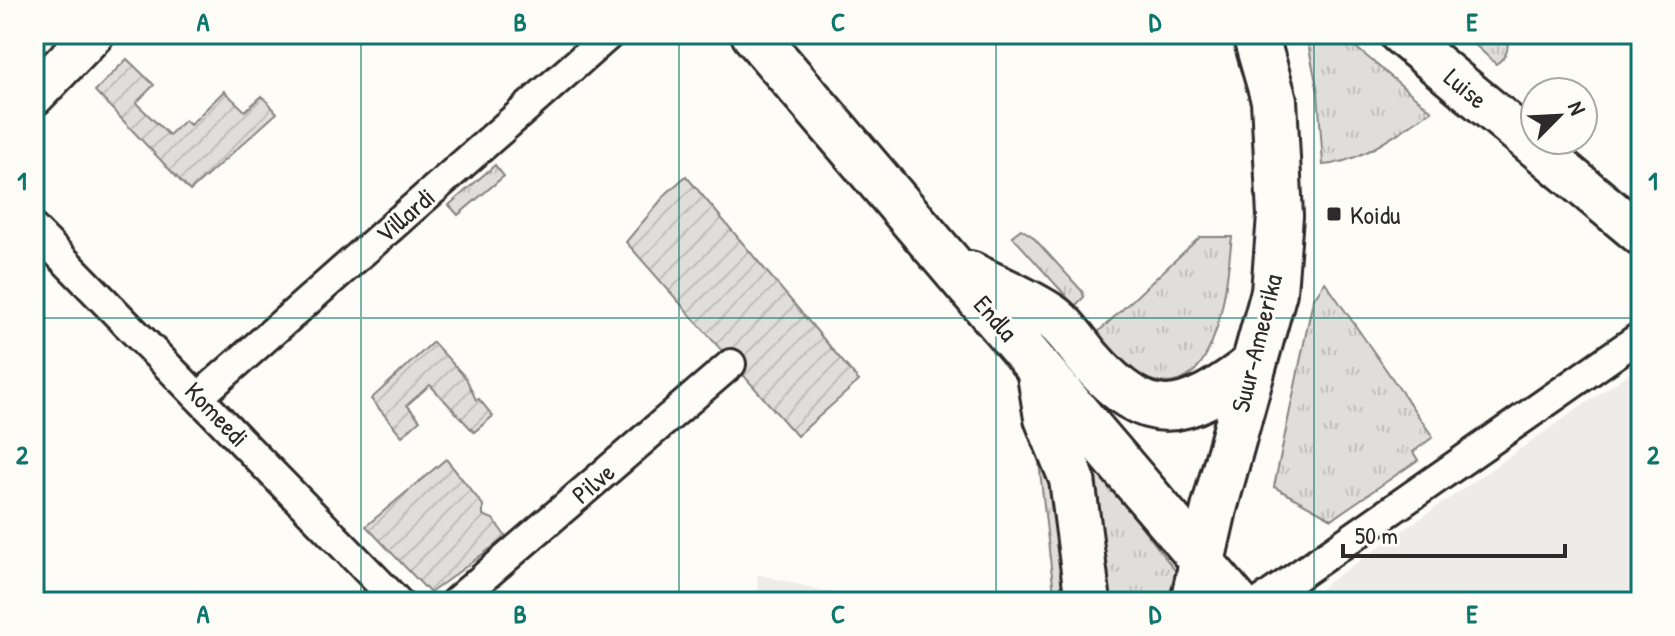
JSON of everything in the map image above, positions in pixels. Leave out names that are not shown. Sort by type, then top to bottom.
[{"type":"main road","points":[[34,95],[93,34]]},
{"type":"main road","name":"Endla","points":[[754,34],[1039,368],[1198,582],[1238,602]]},
{"type":"main road","name":"Suur-Ameerika","points":[[1198,582],[1252,366],[1274,292],[1280,216],[1274,100],[1255,34]]},
{"type":"main road","name":"Luise","points":[[1400,34],[1641,235]]},
{"type":"main road","points":[[948,263],[1054,318],[1111,384],[1139,404],[1159,408],[1195,401],[1219,391],[1252,366]]},
{"type":"main road","points":[[1039,368],[1047,418],[1072,479],[1088,602]]},
{"type":"street","name":"Villardi","points":[[200,396],[610,34]]},
{"type":"street","name":"Komeedi","points":[[34,229],[398,602]]},
{"type":"street","points":[[1260,602],[1641,336]]},
{"type":"street","name":"Pilve","points":[[455,602],[731,364]]},
{"type":"shaded area","points":[[1641,365],[1641,602],[1305,602],[1326,584]]},
{"type":"shaded area","points":[[757,574],[868,602],[759,602]]},
{"type":"green space","points":[[1306,34],[1340,34],[1432,111],[1352,159],[1323,165],[1318,92]]},
{"type":"green space","points":[[1477,34],[1507,34],[1507,51],[1496,64],[1472,42]]},
{"type":"green space","points":[[127,59],[154,85],[136,103],[169,135],[185,120],[190,125],[224,91],[245,111],[262,96],[277,113],[190,191],[95,91]]},
{"type":"green space","points":[[495,165],[504,176],[458,215],[449,205]]},
{"type":"green space","points":[[686,176],[859,381],[797,436],[626,242],[667,193]]},
{"type":"green space","points":[[1021,229],[1032,236],[1082,291],[1084,297],[1075,306],[1012,236]]},
{"type":"green space","points":[[1200,237],[1232,237],[1214,338],[1202,361],[1187,377],[1167,383],[1141,376],[1123,363],[1097,333]]},
{"type":"green space","points":[[1325,282],[1433,437],[1413,452],[1418,460],[1332,519],[1274,487],[1313,300]]},
{"type":"green space","points":[[433,342],[466,378],[476,400],[479,399],[493,416],[474,432],[430,385],[407,405],[420,420],[402,436],[371,399]]},
{"type":"green space","points":[[1035,427],[1048,460],[1074,602],[1055,602]]},
{"type":"green space","points":[[446,459],[483,505],[483,515],[493,519],[506,537],[430,593],[366,526]]},
{"type":"green space","points":[[1087,462],[1093,463],[1177,573],[1171,602],[1107,602]]},
{"type":"place","name":"Koidu","points":[[1334,214]]}]
